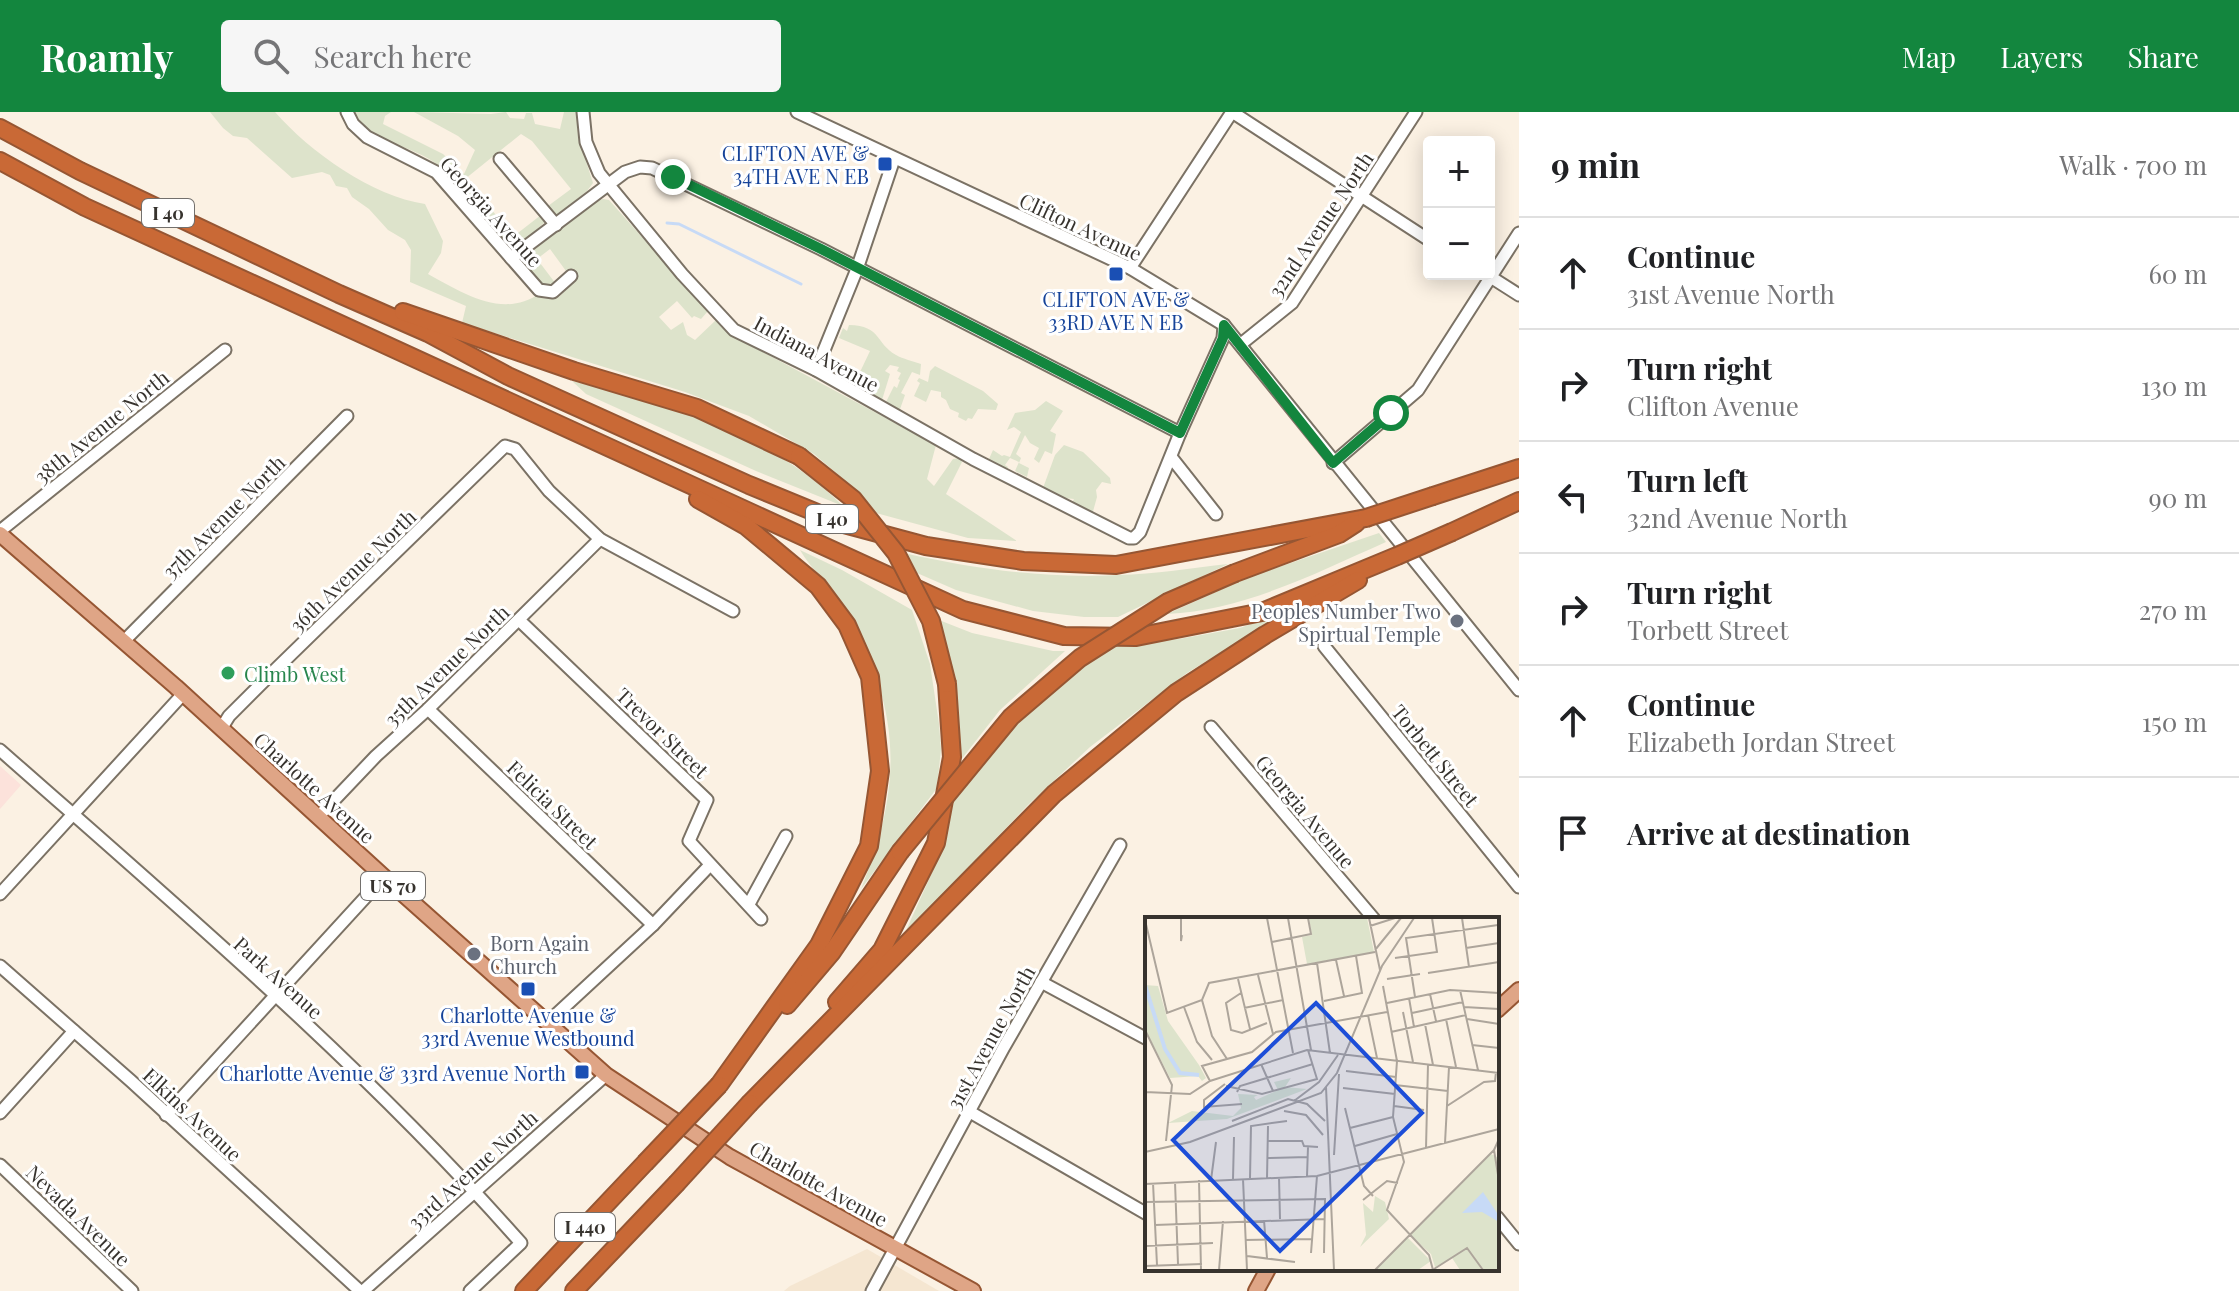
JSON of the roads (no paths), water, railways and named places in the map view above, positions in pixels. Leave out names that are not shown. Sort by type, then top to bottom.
[{"type":"highway","name":"I 40","points":[[0,128],[80,171],[428,333],[508,376],[749,485],[844,524],[926,546],[1023,561],[1116,565],[1365,518],[1519,468]]},
{"type":"highway","name":"I 40","points":[[0,161],[85,207],[963,610],[1064,636],[1136,637],[1262,612],[1519,501]]},
{"type":"highway","points":[[339,294],[433,321],[574,371],[697,408],[799,456],[853,499],[896,553],[931,621],[947,684],[952,757],[936,843],[882,950],[750,1103]]},
{"type":"highway","points":[[584,437],[746,526],[818,586],[847,625],[870,677],[880,771],[869,846],[819,945],[719,1085]]},
{"type":"highway","points":[[719,1085],[832,952],[900,852],[1011,717],[1080,658],[1168,602],[1339,534],[1365,518]]},
{"type":"highway","points":[[750,1103],[1054,794],[1176,693],[1397,556]]},
{"type":"highway","name":"I 440","points":[[524,1291],[719,1085]]},
{"type":"highway","name":"I 440","points":[[574,1291],[750,1103]]},
{"type":"main road","name":"Charlotte Avenue","points":[[0,532],[606,1075],[730,1157],[973,1291]]},
{"type":"main road","points":[[1499,1008],[1519,990]]},
{"type":"main road","points":[[1256,1291],[1267,1271]]},
{"type":"street","name":"Georgia Avenue","points":[[347,112],[353,124],[367,137],[436,172],[544,292],[556,290],[571,276]]},
{"type":"street","name":"Indiana Avenue","points":[[583,112],[583,127],[592,159],[608,185],[729,326],[751,340],[816,370],[973,459],[1122,536],[1134,538],[1140,532],[1171,457]]},
{"type":"street","name":"Clifton Avenue","points":[[797,112],[1130,268],[1224,325],[1519,690]]},
{"type":"street","points":[[1130,268],[1232,112],[1423,236]]},
{"type":"street","name":"32nd Avenue North","points":[[1241,344],[1292,303],[1416,112]]},
{"type":"street","points":[[500,159],[556,225]]},
{"type":"street","points":[[816,370],[857,269],[894,159]]},
{"type":"street","points":[[511,258],[632,169],[656,169],[1180,433]]},
{"type":"street","points":[[1495,266],[1519,233]]},
{"type":"street","points":[[1333,463],[1418,390],[1486,280]]},
{"type":"street","points":[[1495,280],[1519,295]]},
{"type":"street","points":[[1216,514],[1171,457],[1223,338],[1224,325]]},
{"type":"street","name":"38th Avenue North","points":[[0,532],[225,350]]},
{"type":"street","name":"37th Avenue North","points":[[124,641],[347,416]]},
{"type":"street","name":"36th Avenue North","points":[[221,729],[229,716],[258,687],[505,446],[515,449],[549,491],[600,539]]},
{"type":"street","points":[[600,539],[733,611]]},
{"type":"street","name":"35th Avenue North","points":[[318,817],[376,756],[428,709],[600,539]]},
{"type":"street","name":"Trevor Street","points":[[519,620],[707,800],[689,841],[761,919]]},
{"type":"street","name":"Torbett Street","points":[[1324,646],[1519,887]]},
{"type":"street","points":[[0,894],[183,694]]},
{"type":"street","name":"Felicia Street","points":[[428,709],[653,925]]},
{"type":"street","name":"Georgia Avenue","points":[[1211,727],[1372,917]]},
{"type":"street","name":"Park Avenue","points":[[0,750],[274,996],[414,1126],[475,1190],[521,1243],[470,1291]]},
{"type":"street","points":[[749,904],[786,836]]},
{"type":"street","name":"31st Avenue North","points":[[872,1291],[1041,982],[1120,845]]},
{"type":"street","points":[[547,1023],[653,925],[710,865]]},
{"type":"street","points":[[166,1115],[384,877]]},
{"type":"street","name":"Elkins Avenue","points":[[0,966],[361,1291]]},
{"type":"street","points":[[1041,982],[1145,1038]]},
{"type":"street","points":[[0,1113],[74,1031]]},
{"type":"street","name":"33rd Avenue North","points":[[361,1291],[606,1075]]},
{"type":"street","points":[[970,1112],[1145,1213]]},
{"type":"street","name":"Nevada Avenue","points":[[0,1165],[132,1291]]},
{"type":"street","points":[[1499,1219],[1519,1244]]},
{"type":"waterway","points":[[667,223],[679,224],[801,284]]},
{"type":"place","name":"CLIFTON AVE & 34TH AVE N EB","points":[[885,164]]},
{"type":"place","name":"CLIFTON AVE & 33RD AVE N EB","points":[[1116,274]]},
{"type":"place","name":"Peoples Number Two Spirtual Temple","points":[[1457,621]]},
{"type":"place","name":"Climb West","points":[[228,673]]},
{"type":"place","name":"Born Again Church","points":[[474,954]]},
{"type":"place","name":"Charlotte Avenue & 33rd Avenue Westbound","points":[[528,989]]},
{"type":"place","name":"Charlotte Avenue & 33rd Avenue North","points":[[582,1072]]}]
